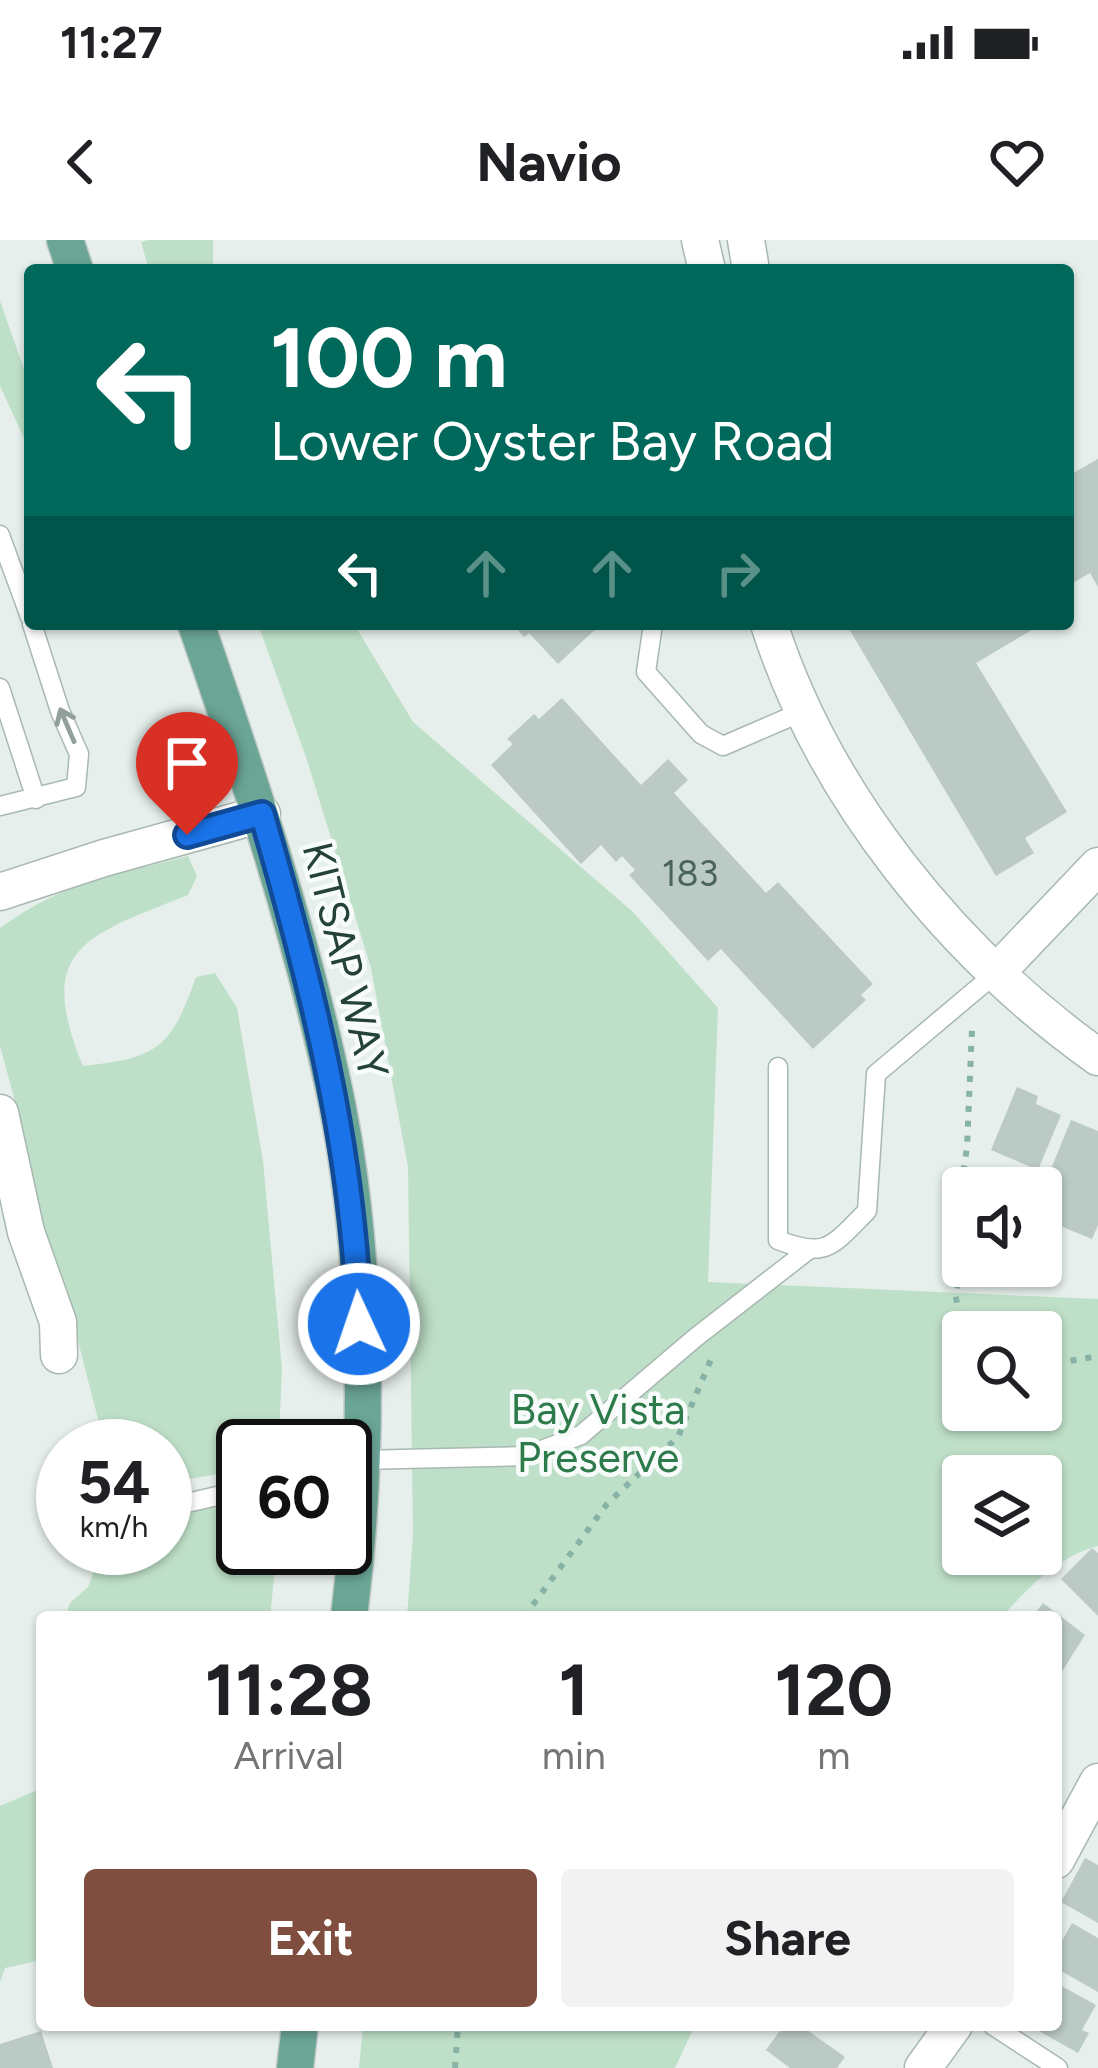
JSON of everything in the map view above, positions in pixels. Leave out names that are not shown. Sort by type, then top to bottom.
[{"type":"main road","name":"KITSAP WAY","points":[[198,630],[262,814],[318,1019],[347,1168],[358,1291],[359,1419]]},
{"type":"main road","name":"KITSAP WAY","points":[[349,1611],[350,1575]]},
{"type":"main road","points":[[295,2068],[299,2031]]},
{"type":"street","points":[[771,630],[804,712],[904,874],[996,973],[1098,1057]]},
{"type":"street","points":[[0,892],[262,814]]},
{"type":"street","points":[[996,973],[1098,866]]},
{"type":"street","points":[[0,1113],[26,1232],[58,1322],[58,1355]]},
{"type":"street","points":[[1062,1849],[1098,1782]]},
{"type":"street","points":[[923,2068],[950,2031]]},
{"type":"lane","points":[[0,535],[16,580]]},
{"type":"lane","points":[[0,806],[76,787],[79,754],[34,630]]},
{"type":"lane","points":[[652,630],[646,672],[701,734],[723,746],[804,712]]},
{"type":"lane","points":[[0,688],[36,799]]},
{"type":"lane","points":[[372,1460],[526,1456],[580,1435],[807,1252],[833,1245],[867,1211],[876,1074],[996,973]]},
{"type":"lane","points":[[778,1067],[778,1240],[807,1252]]},
{"type":"lane","points":[[1001,2031],[1058,2068]]},
{"type":"path","points":[[964,1167],[971,1040],[968,997]]},
{"type":"path","points":[[528,1611],[607,1504],[678,1437],[713,1355],[695,1338]]},
{"type":"path","points":[[1062,1362],[1098,1356]]},
{"type":"path","points":[[455,2068],[458,2031]]},
{"type":"green space","points":[[213,240],[213,264],[147,264],[141,242]]},
{"type":"green space","points":[[0,301],[24,369],[24,438],[0,386]]},
{"type":"green space","name":"Bay Vista Preserve","points":[[260,630],[358,630],[413,722],[633,912],[718,1008],[708,1282],[1098,1299],[1098,1546],[1062,1563],[1062,1455],[942,1455],[942,1575],[1045,1575],[1008,1611],[407,1611],[413,1535],[408,1167],[371,968],[307,760]]},
{"type":"green space","points":[[188,856],[197,876],[188,895],[98,935],[80,950],[68,970],[64,994],[69,1026],[83,1066],[129,1059],[158,1045],[178,1020],[196,977],[215,973],[237,1008],[263,1161],[282,1369],[280,1419],[216,1419],[216,1474],[192,1478],[192,1419],[98,1419],[72,1318],[31,1195],[27,1145],[0,1046],[0,928],[46,900],[112,875]]},
{"type":"green space","points":[[216,1506],[216,1575],[274,1575],[271,1611],[67,1611],[92,1575],[192,1575],[192,1512]]},
{"type":"green space","points":[[36,1791],[36,1961],[5,1968],[0,1982],[0,1806]]},
{"type":"green space","points":[[362,2031],[692,2031],[675,2068],[359,2068]]},
{"type":"building","points":[[1098,459],[1098,587],[1090,573],[1074,582],[1074,473]]},
{"type":"building","points":[[518,630],[595,630],[558,664],[529,633],[524,637]]},
{"type":"building","points":[[850,630],[1032,630],[976,663],[1067,812],[1025,838],[1034,853],[996,876]]},
{"type":"building","points":[[562,698],[641,785],[668,759],[688,780],[674,793],[766,893],[778,882],[873,984],[861,995],[866,1000],[813,1049],[721,949],[708,961],[629,875],[635,870],[622,856],[616,862],[601,845],[581,864],[491,765],[513,744],[507,739],[534,714],[539,719]]},
{"type":"building","points":[[1017,1087],[1038,1096],[1036,1104],[1061,1115],[1039,1167],[991,1150]]},
{"type":"building","points":[[1071,1120],[1098,1131],[1098,1225],[1092,1239],[1062,1227],[1062,1167],[1052,1167]]},
{"type":"building","points":[[1092,1548],[1098,1553],[1098,1616],[1061,1579]]},
{"type":"building","points":[[1062,1617],[1085,1635],[1062,1671]]},
{"type":"building","points":[[1085,1858],[1098,1865],[1098,1923],[1062,1900]]},
{"type":"building","points":[[1072,1923],[1098,1938],[1098,1992],[1062,1971],[1062,1941]]},
{"type":"building","points":[[1062,1986],[1096,2005],[1082,2030],[1089,2033],[1078,2053],[1039,2031],[1062,2031]]},
{"type":"building","points":[[41,2031],[53,2068],[0,2068],[0,2044]]},
{"type":"building","points":[[780,2031],[808,2031],[845,2057],[837,2068],[790,2068],[766,2050]]},
{"type":"route","points":[[187,835],[262,814],[335,1092],[347,1168],[359,1324]]}]
